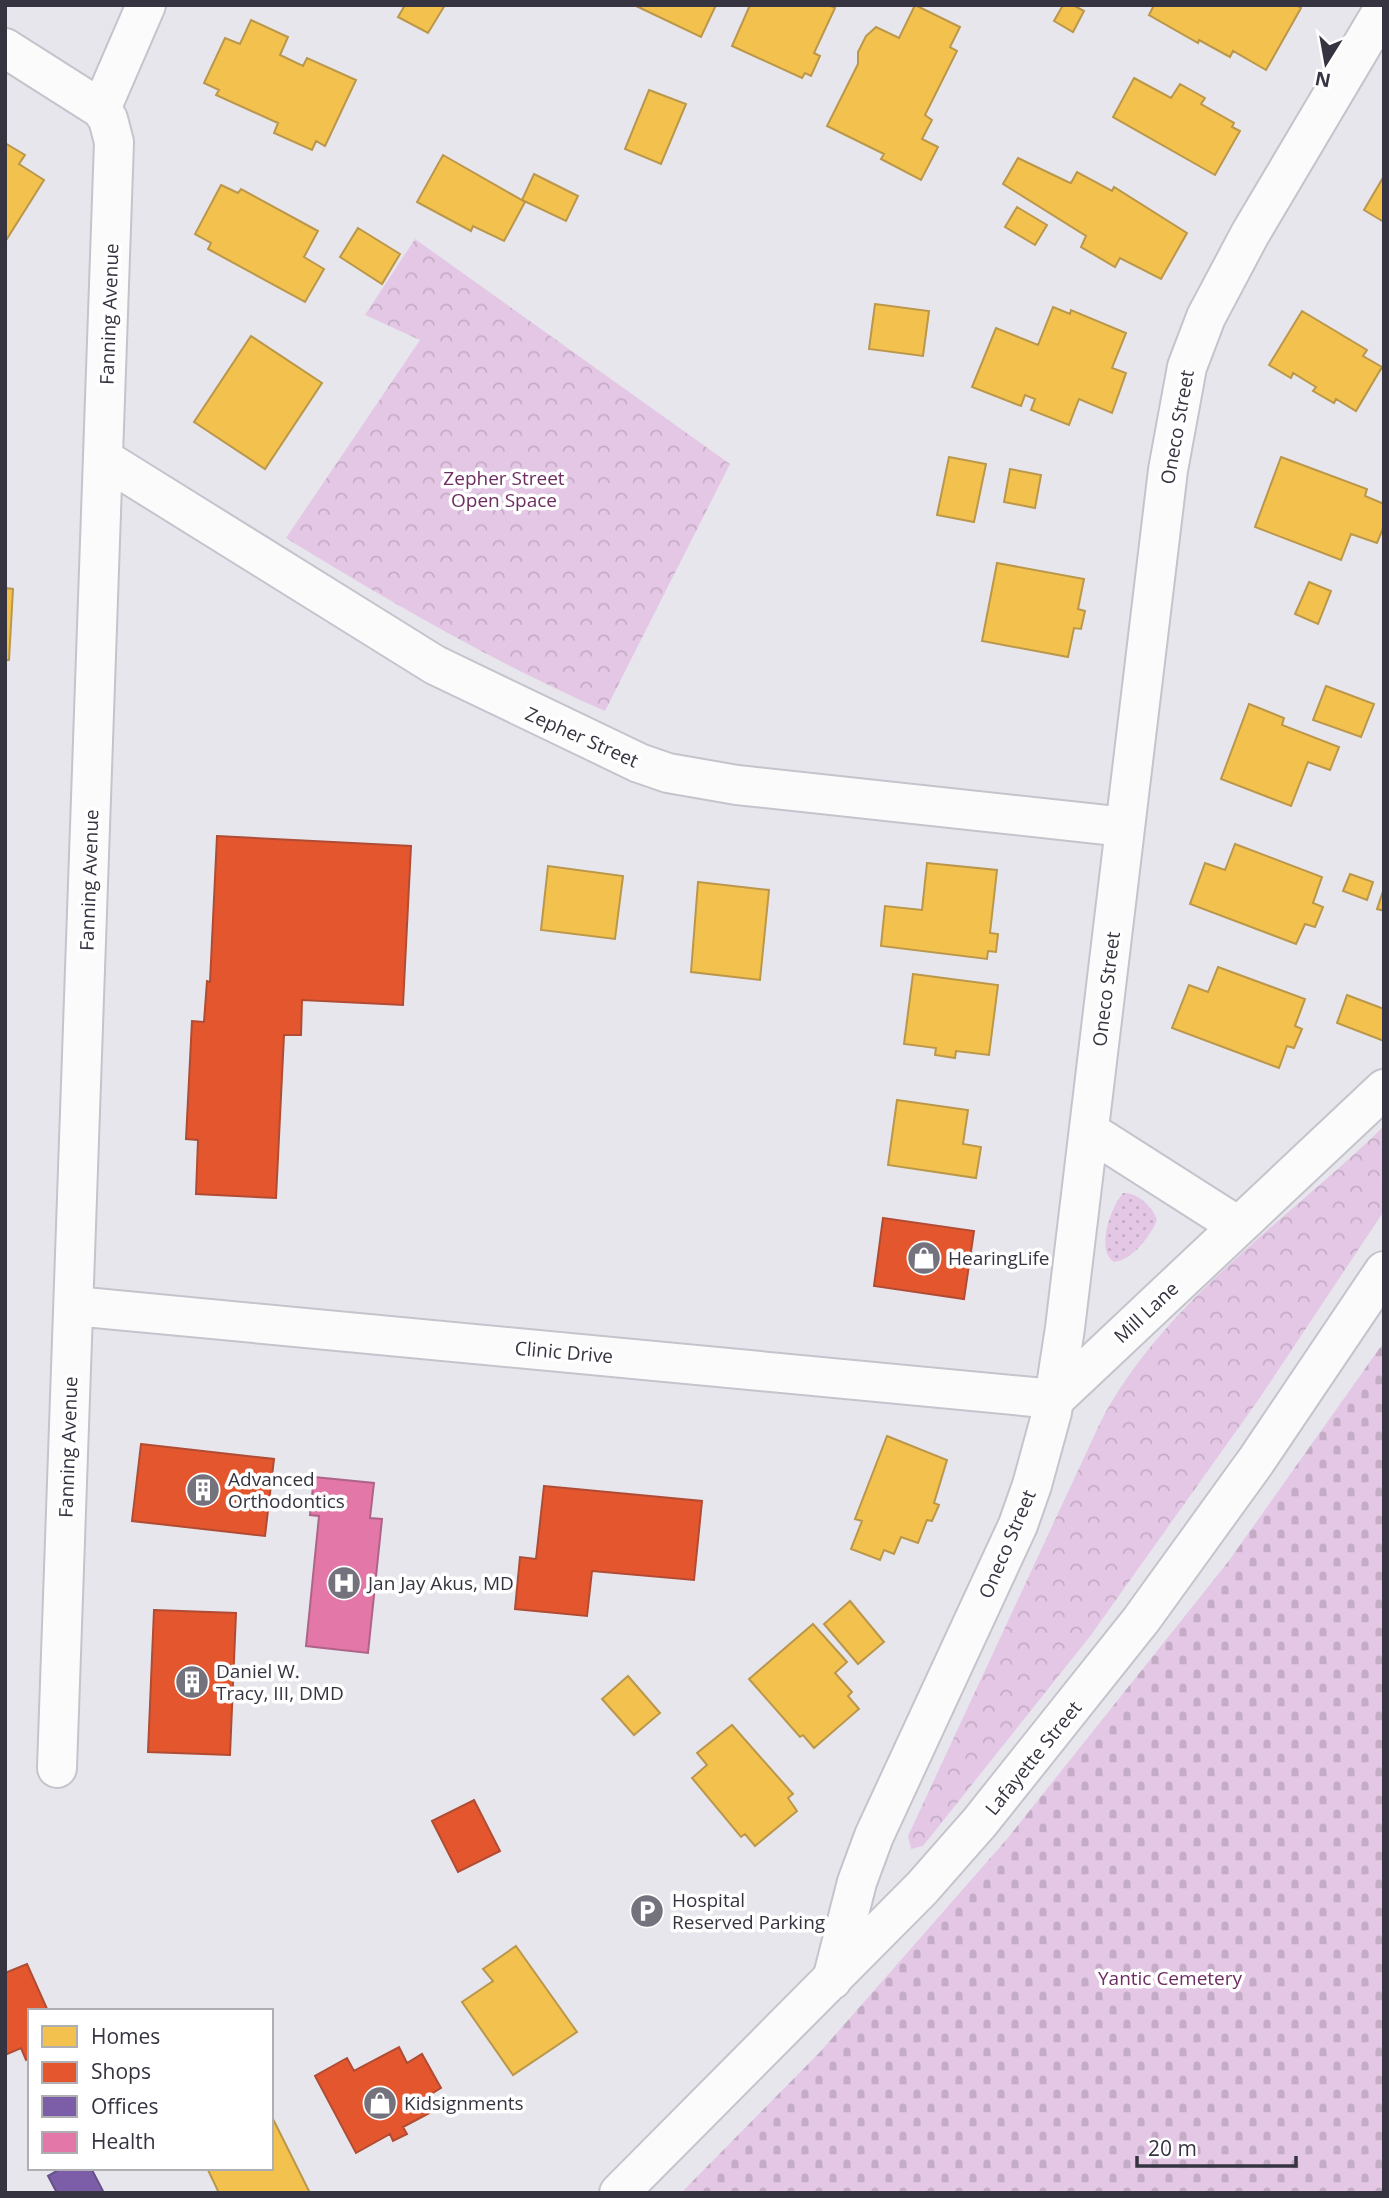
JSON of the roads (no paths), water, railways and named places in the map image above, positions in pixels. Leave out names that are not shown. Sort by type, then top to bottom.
[{"type":"street","points":[[5,48],[101,109],[146,5]]},
{"type":"street","name":"Oneco Street","points":[[832,1980],[865,1858],[1018,1525],[1032,1485],[1055,1399],[1168,470],[1187,367],[1220,285],[1384,8]]},
{"type":"street","name":"Fanning Avenue","points":[[57,1768],[114,142],[108,119],[101,109]]},
{"type":"street","name":"Zepher Street","points":[[104,459],[435,665],[639,764],[668,773],[737,785],[1125,827]]},
{"type":"street","name":"Mill Lane","points":[[1055,1399],[1384,1089]]},
{"type":"street","points":[[1088,1131],[1238,1226]]},
{"type":"street","name":"Lafayette Street","points":[[619,2193],[832,1980],[972,1832],[1071,1710],[1248,1472],[1384,1271]]},
{"type":"street","name":"Clinic Drive","points":[[74,1306],[1055,1399]]},
{"type":"place","name":"HearingLife","points":[[924,1258]]},
{"type":"place","name":"Advanced Orthodontics","points":[[203,1490]]},
{"type":"place","name":"Jan Jay Akus, MD","points":[[344,1583]]},
{"type":"place","name":"Daniel W. Tracy, III, DMD","points":[[192,1682]]},
{"type":"place","name":"Hospital Reserved Parking","points":[[647,1911]]},
{"type":"place","name":"Kidsignments","points":[[380,2103]]},
{"type":"park label","name":"Zepher Street Open Space","points":[[504,489]]},
{"type":"park label","name":"Yantic Cemetery","points":[[1170,1978]]}]
